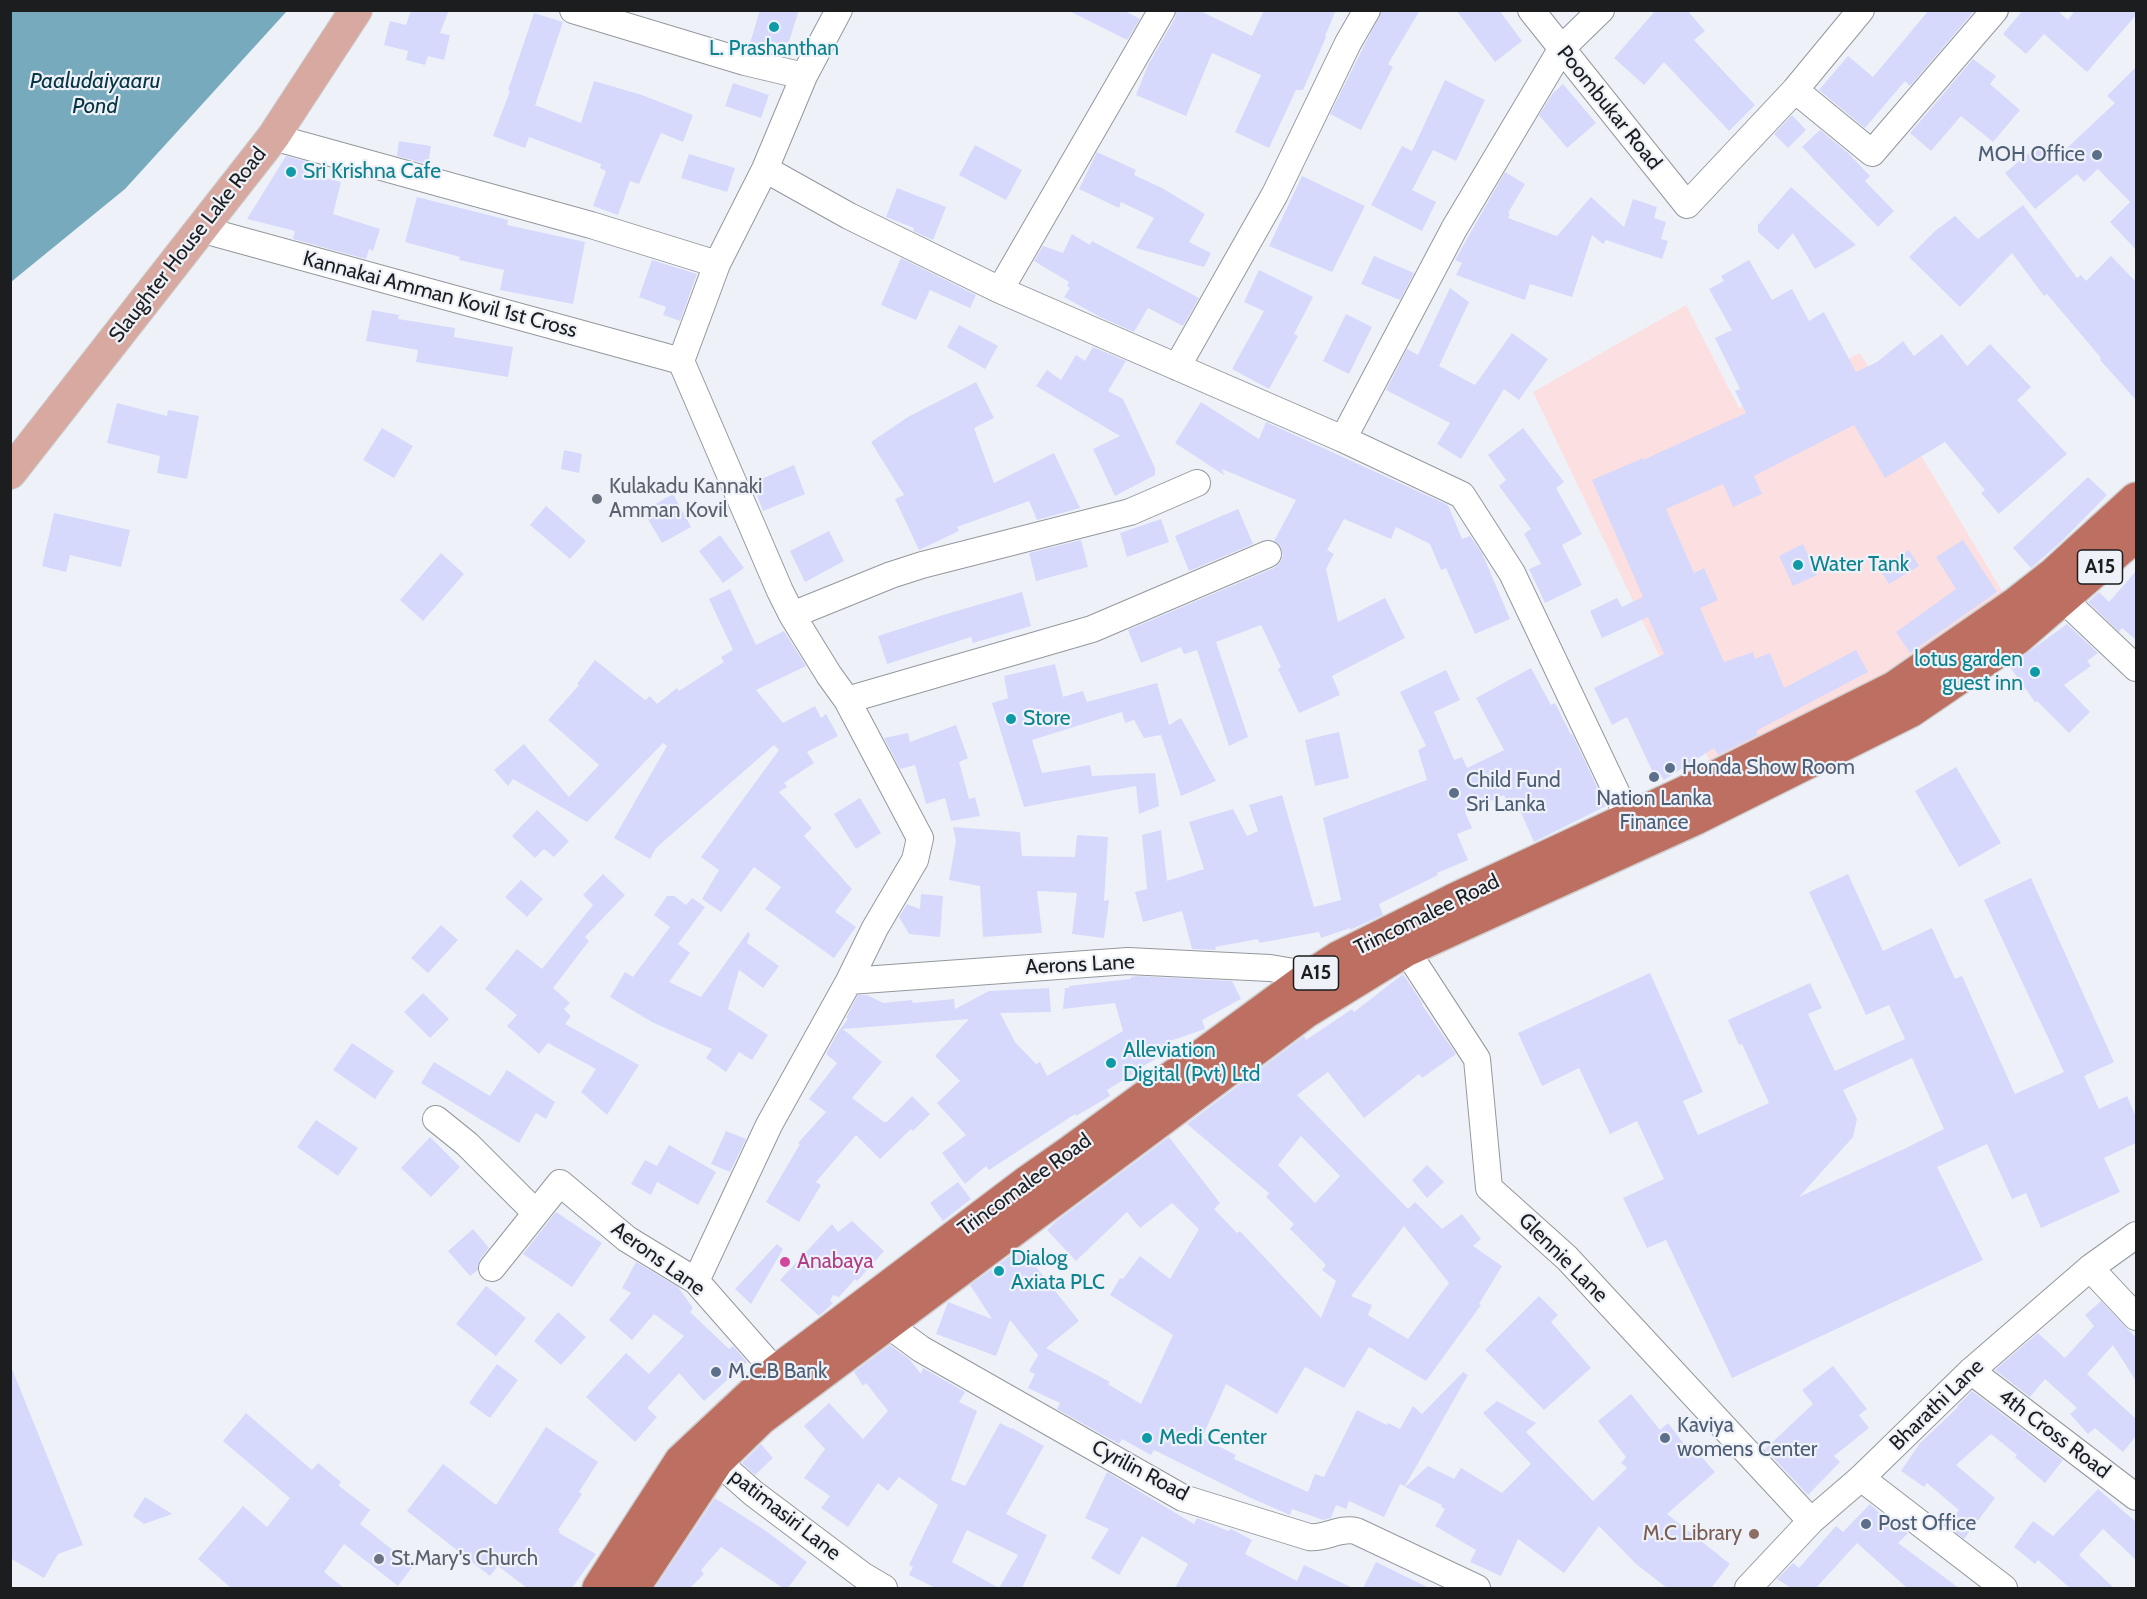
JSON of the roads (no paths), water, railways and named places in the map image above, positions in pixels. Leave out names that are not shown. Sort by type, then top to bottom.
[{"type":"highway","name":"Trincomalee Road","points":[[599,1588],[681,1461],[776,1372],[1029,1180],[1070,1153],[1312,975],[1338,958],[1454,900],[1684,794],[1894,688],[2017,603],[2054,574],[2136,499]]},
{"type":"highway","name":"Trincomalee Road","points":[[633,1588],[717,1461],[761,1418],[1305,1012],[1406,950],[1696,818],[1910,711],[2017,638],[2136,535]]},
{"type":"main road","name":"Slaughter House Lake Road","points":[[10,473],[273,137],[356,10]]},
{"type":"street","points":[[573,10],[745,62],[804,76]]},
{"type":"street","points":[[696,1281],[769,1125],[849,981],[875,928],[915,860],[920,838],[847,700],[792,615],[681,361],[717,264],[765,170],[804,76],[839,10]]},
{"type":"street","points":[[1000,290],[1162,10]]},
{"type":"street","points":[[1177,367],[1275,194],[1367,10]]},
{"type":"street","name":"Poombukar Road","points":[[1530,10],[1687,205],[1795,90]]},
{"type":"street","points":[[1343,439],[1454,228],[1562,48],[1601,10]]},
{"type":"street","points":[[1861,10],[1795,90],[1872,153],[1995,10]]},
{"type":"street","points":[[273,137],[591,225],[717,264]]},
{"type":"street","points":[[765,170],[849,216],[1000,290],[1343,439],[1462,495],[1512,573],[1629,819]]},
{"type":"street","name":"Kannakai Amman Kovil 1st Cross","points":[[200,229],[681,361]]},
{"type":"street","points":[[792,615],[921,565],[1130,512],[1197,483]]},
{"type":"street","points":[[847,700],[1092,629],[1268,554]]},
{"type":"street","points":[[2063,599],[2136,668]]},
{"type":"street","name":"Glennie Lane","points":[[1406,950],[1477,1059],[1489,1188],[1567,1258],[1811,1521]]},
{"type":"street","name":"Aerons Lane","points":[[849,981],[1128,961],[1270,968],[1312,975]]},
{"type":"street","points":[[436,1119],[467,1143],[536,1213]]},
{"type":"street","name":"Aerons Lane","points":[[492,1268],[560,1183],[627,1239],[696,1281],[776,1372]]},
{"type":"street","name":"Bharathi Lane","points":[[1748,1588],[1811,1521],[1861,1478],[1971,1371],[2090,1268],[2136,1235]]},
{"type":"street","points":[[2090,1268],[2136,1317]]},
{"type":"street","name":"Cyrilin Road","points":[[887,1324],[921,1349],[1183,1498],[1309,1537],[1319,1538],[1349,1529],[1356,1531],[1477,1588]]},
{"type":"street","name":"4th Cross Road","points":[[1971,1371],[2136,1497]]},
{"type":"street","name":"patimasiri Lane","points":[[717,1461],[762,1500],[862,1575],[884,1588]]},
{"type":"street","points":[[1861,1478],[2004,1588]]},
{"type":"water","name":"Paaludaiyaaru Pond","points":[[11,10],[287,11],[125,189],[11,282]]},
{"type":"place","name":"L. Prashanthan","points":[[774,27]]},
{"type":"place","name":"MOH Office","points":[[2097,155]]},
{"type":"place","name":"Sri Krishna Cafe","points":[[291,172]]},
{"type":"place","name":"Kulakadu Kannaki Amman Kovil","points":[[597,499]]},
{"type":"place","name":"Water Tank","points":[[1798,565]]},
{"type":"place","name":"lotus garden guest inn","points":[[2035,672]]},
{"type":"place","name":"Store","points":[[1011,719]]},
{"type":"place","name":"Honda Show Room","points":[[1670,768]]},
{"type":"place","name":"Nation Lanka Finance","points":[[1654,777]]},
{"type":"place","name":"Child Fund Sri Lanka","points":[[1454,793]]},
{"type":"place","name":"Alleviation Digital (Pvt) Ltd","points":[[1111,1063]]},
{"type":"place","name":"Anabaya","points":[[785,1262]]},
{"type":"place","name":"Dialog Axiata PLC","points":[[999,1271]]},
{"type":"place","name":"M.C.B Bank","points":[[716,1372]]},
{"type":"place","name":"Medi Center","points":[[1147,1438]]},
{"type":"place","name":"Kaviya womens Center","points":[[1665,1438]]},
{"type":"place","name":"Post Office","points":[[1866,1524]]},
{"type":"place","name":"M.C Library","points":[[1754,1534]]},
{"type":"place","name":"St.Mary's Church","points":[[379,1559]]}]
